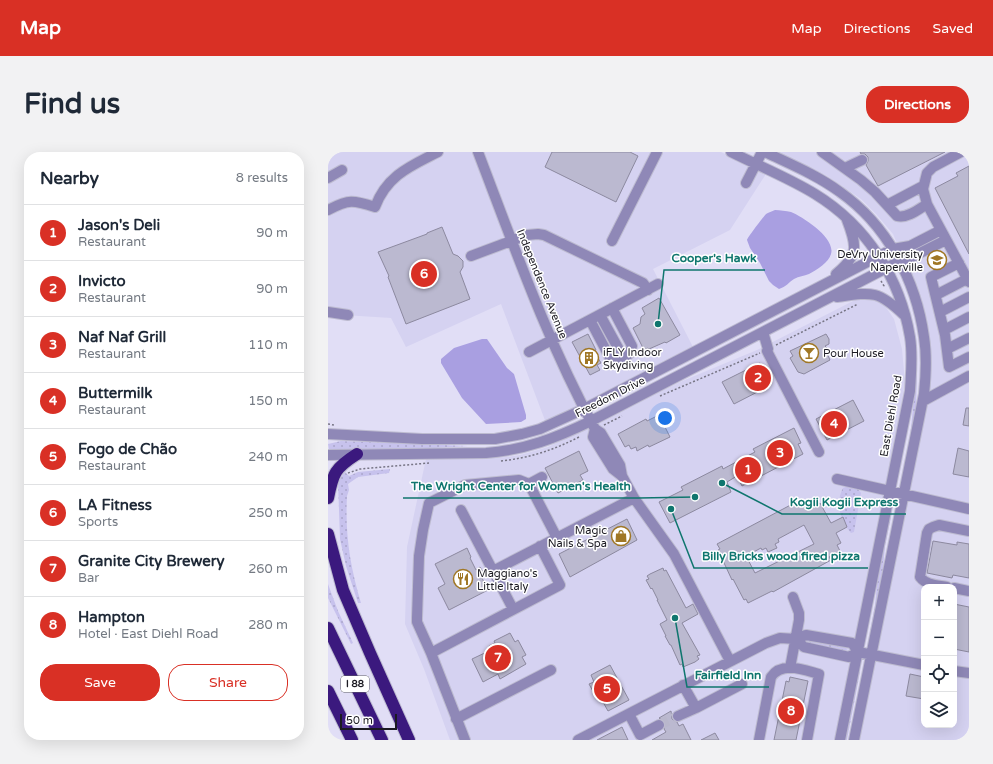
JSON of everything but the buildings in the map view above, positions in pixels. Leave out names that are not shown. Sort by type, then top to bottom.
[{"type":"highway","points":[[328,498],[334,475],[338,468],[357,454]]},
{"type":"highway","points":[[328,534],[343,590],[409,740]]},
{"type":"highway","name":"I 88","points":[[328,628],[382,740]]},
{"type":"highway","name":"I 88","points":[[328,691],[352,740]]},
{"type":"street","points":[[328,210],[347,202],[354,201],[375,207],[385,188],[397,175],[438,152]]},
{"type":"street","name":"Independence Avenue","points":[[478,152],[551,340],[584,409],[601,432],[620,465],[622,476],[634,498],[674,554],[730,661]]},
{"type":"street","points":[[612,241],[657,152]]},
{"type":"street","name":"East Diehl Road","points":[[731,152],[816,194],[838,210],[859,229],[887,268],[898,294],[910,338],[910,391],[840,740]]},
{"type":"street","points":[[746,183],[764,152],[816,177],[840,192],[863,210],[874,222],[900,261],[912,289],[922,323],[926,360],[923,401],[854,740]]},
{"type":"street","points":[[936,295],[968,280],[927,204],[923,186],[927,173],[933,166],[961,152]]},
{"type":"street","points":[[826,153],[875,192],[897,216],[905,217],[927,204]]},
{"type":"street","points":[[845,168],[862,160]]},
{"type":"street","points":[[328,178],[342,170]]},
{"type":"street","points":[[887,205],[923,186]]},
{"type":"street","points":[[822,285],[843,268],[855,249],[854,240],[847,218]]},
{"type":"street","name":"Freedom Drive","points":[[332,435],[422,439],[495,439],[540,429],[584,409],[893,249],[910,246],[941,230]]},
{"type":"street","points":[[471,256],[512,240],[533,234],[544,235],[643,283],[648,290]]},
{"type":"street","name":"Freedom Drive","points":[[328,455],[503,451],[539,443],[596,425],[752,337],[900,261],[914,256],[946,240]]},
{"type":"street","points":[[959,263],[931,277],[944,330],[949,367],[969,357]]},
{"type":"street","points":[[529,352],[658,284]]},
{"type":"street","points":[[829,298],[862,294],[878,296],[884,298],[905,316]]},
{"type":"street","points":[[940,312],[969,297]]},
{"type":"street","points":[[590,320],[610,358],[614,360],[623,358],[629,354],[632,346],[612,308]]},
{"type":"street","points":[[328,312],[348,315]]},
{"type":"street","points":[[600,315],[623,358]]},
{"type":"street","points":[[944,330],[969,318]]},
{"type":"street","points":[[763,332],[768,349],[766,350],[819,452]]},
{"type":"street","points":[[752,337],[763,351],[766,350]]},
{"type":"street","points":[[947,349],[969,338]]},
{"type":"street","points":[[923,401],[969,376]]},
{"type":"street","points":[[925,381],[945,389]]},
{"type":"street","points":[[529,484],[542,477]]},
{"type":"street","points":[[837,479],[969,509]]},
{"type":"street","points":[[465,740],[431,653],[417,622],[419,556],[429,503],[465,485],[519,480],[529,484],[557,538]]},
{"type":"street","points":[[493,571],[634,498]]},
{"type":"street","points":[[461,510],[513,609]]},
{"type":"street","points":[[928,584],[920,577],[927,533],[933,526],[939,525],[969,532]]},
{"type":"street","points":[[431,653],[560,585],[540,546]]},
{"type":"street","points":[[957,589],[969,591]]},
{"type":"street","points":[[790,668],[796,639],[799,613],[793,597]]},
{"type":"street","points":[[578,740],[730,661],[766,643],[780,638],[796,639],[804,647],[849,657],[858,652],[921,664]]},
{"type":"street","points":[[759,740],[771,677],[778,670],[790,668],[819,674],[807,740]]},
{"type":"street","points":[[456,720],[551,670]]},
{"type":"street","points":[[957,671],[969,673]]},
{"type":"street","points":[[678,716],[742,684]]},
{"type":"street","points":[[683,686],[696,708]]},
{"type":"street","points":[[629,714],[640,735],[660,725]]},
{"type":"path","points":[[880,279],[884,288]]},
{"type":"path","points":[[658,397],[766,350],[860,303]]},
{"type":"path","points":[[596,425],[626,413]]},
{"type":"path","points":[[328,424],[335,425],[332,435]]},
{"type":"shaded area","points":[[328,152],[721,152],[766,174],[730,230],[653,269],[693,347],[546,423],[501,304],[406,347],[391,318],[328,314]]},
{"type":"shaded area","points":[[775,152],[969,152],[969,740],[859,740],[928,399],[930,370],[930,341],[922,304],[916,287],[893,234],[861,199],[827,176]]},
{"type":"shaded area","points":[[775,210],[791,212],[803,218],[824,235],[829,241],[831,248],[830,257],[822,266],[809,274],[794,279],[786,286],[779,289],[769,281],[747,240],[766,214]]},
{"type":"shaded area","points":[[872,299],[885,306],[894,319],[902,349],[905,383],[836,740],[450,740],[424,669],[405,624],[407,547],[426,459],[478,459],[507,457],[548,447],[680,382],[757,350],[855,300]]},
{"type":"shaded area","points":[[482,339],[487,339],[507,368],[514,374],[526,415],[526,419],[521,422],[486,424],[462,398],[441,363],[441,359],[454,348]]},
{"type":"shaded area","points":[[917,373],[916,411],[910,439],[916,374]]},
{"type":"shaded area","points":[[341,441],[468,446],[329,450],[328,444]]},
{"type":"shaded area","points":[[390,469],[389,473],[358,477],[348,484],[347,524],[349,550],[361,603],[358,603],[346,566],[340,539],[338,481],[345,472],[349,476],[358,472]]},
{"type":"shaded area","points":[[848,486],[857,488],[861,493],[854,532],[851,533],[844,523],[839,506],[839,500],[843,488]]},
{"type":"shaded area","points":[[890,512],[892,512],[885,546],[882,581],[872,633],[870,632],[875,605],[878,572]]},
{"type":"shaded area","points":[[328,584],[338,611],[353,643],[351,644],[328,598]]},
{"type":"shaded area","points":[[806,640],[847,649],[846,651],[808,643]]},
{"type":"shaded area","points":[[858,671],[860,672],[847,740],[844,740]]},
{"type":"tunnel","points":[[659,725],[678,716]]},
{"type":"place","name":"DeVry University Naperville","points":[[937,260]]},
{"type":"place","name":"LA Fitness","points":[[424,274]]},
{"type":"place","name":"Cooper's Hawk","points":[[658,324]]},
{"type":"place","name":"Pour House","points":[[809,353]]},
{"type":"place","name":"iFLY Indoor Skydiving","points":[[589,358]]},
{"type":"place","name":"Invicto","points":[[758,378]]},
{"type":"place","name":"Buttermilk","points":[[834,424]]},
{"type":"place","name":"Naf Naf Grill","points":[[780,453]]},
{"type":"place","name":"Jason's Deli","points":[[748,470]]},
{"type":"place","name":"Kogii Kogii Express","points":[[722,483]]},
{"type":"place","name":"The Wright Center for Women's Health","points":[[695,497]]},
{"type":"place","name":"Billy Bricks wood fired pizza","points":[[671,509]]},
{"type":"place","name":"Magic Nails & Spa","points":[[621,536]]},
{"type":"place","name":"Maggiano's Little Italy","points":[[463,579]]},
{"type":"place","name":"Fairfield Inn","points":[[675,618]]},
{"type":"place","name":"Granite City Brewery","points":[[498,658]]},
{"type":"place","name":"Fogo de Chão","points":[[607,689]]},
{"type":"place","name":"Hampton","points":[[791,711]]}]
